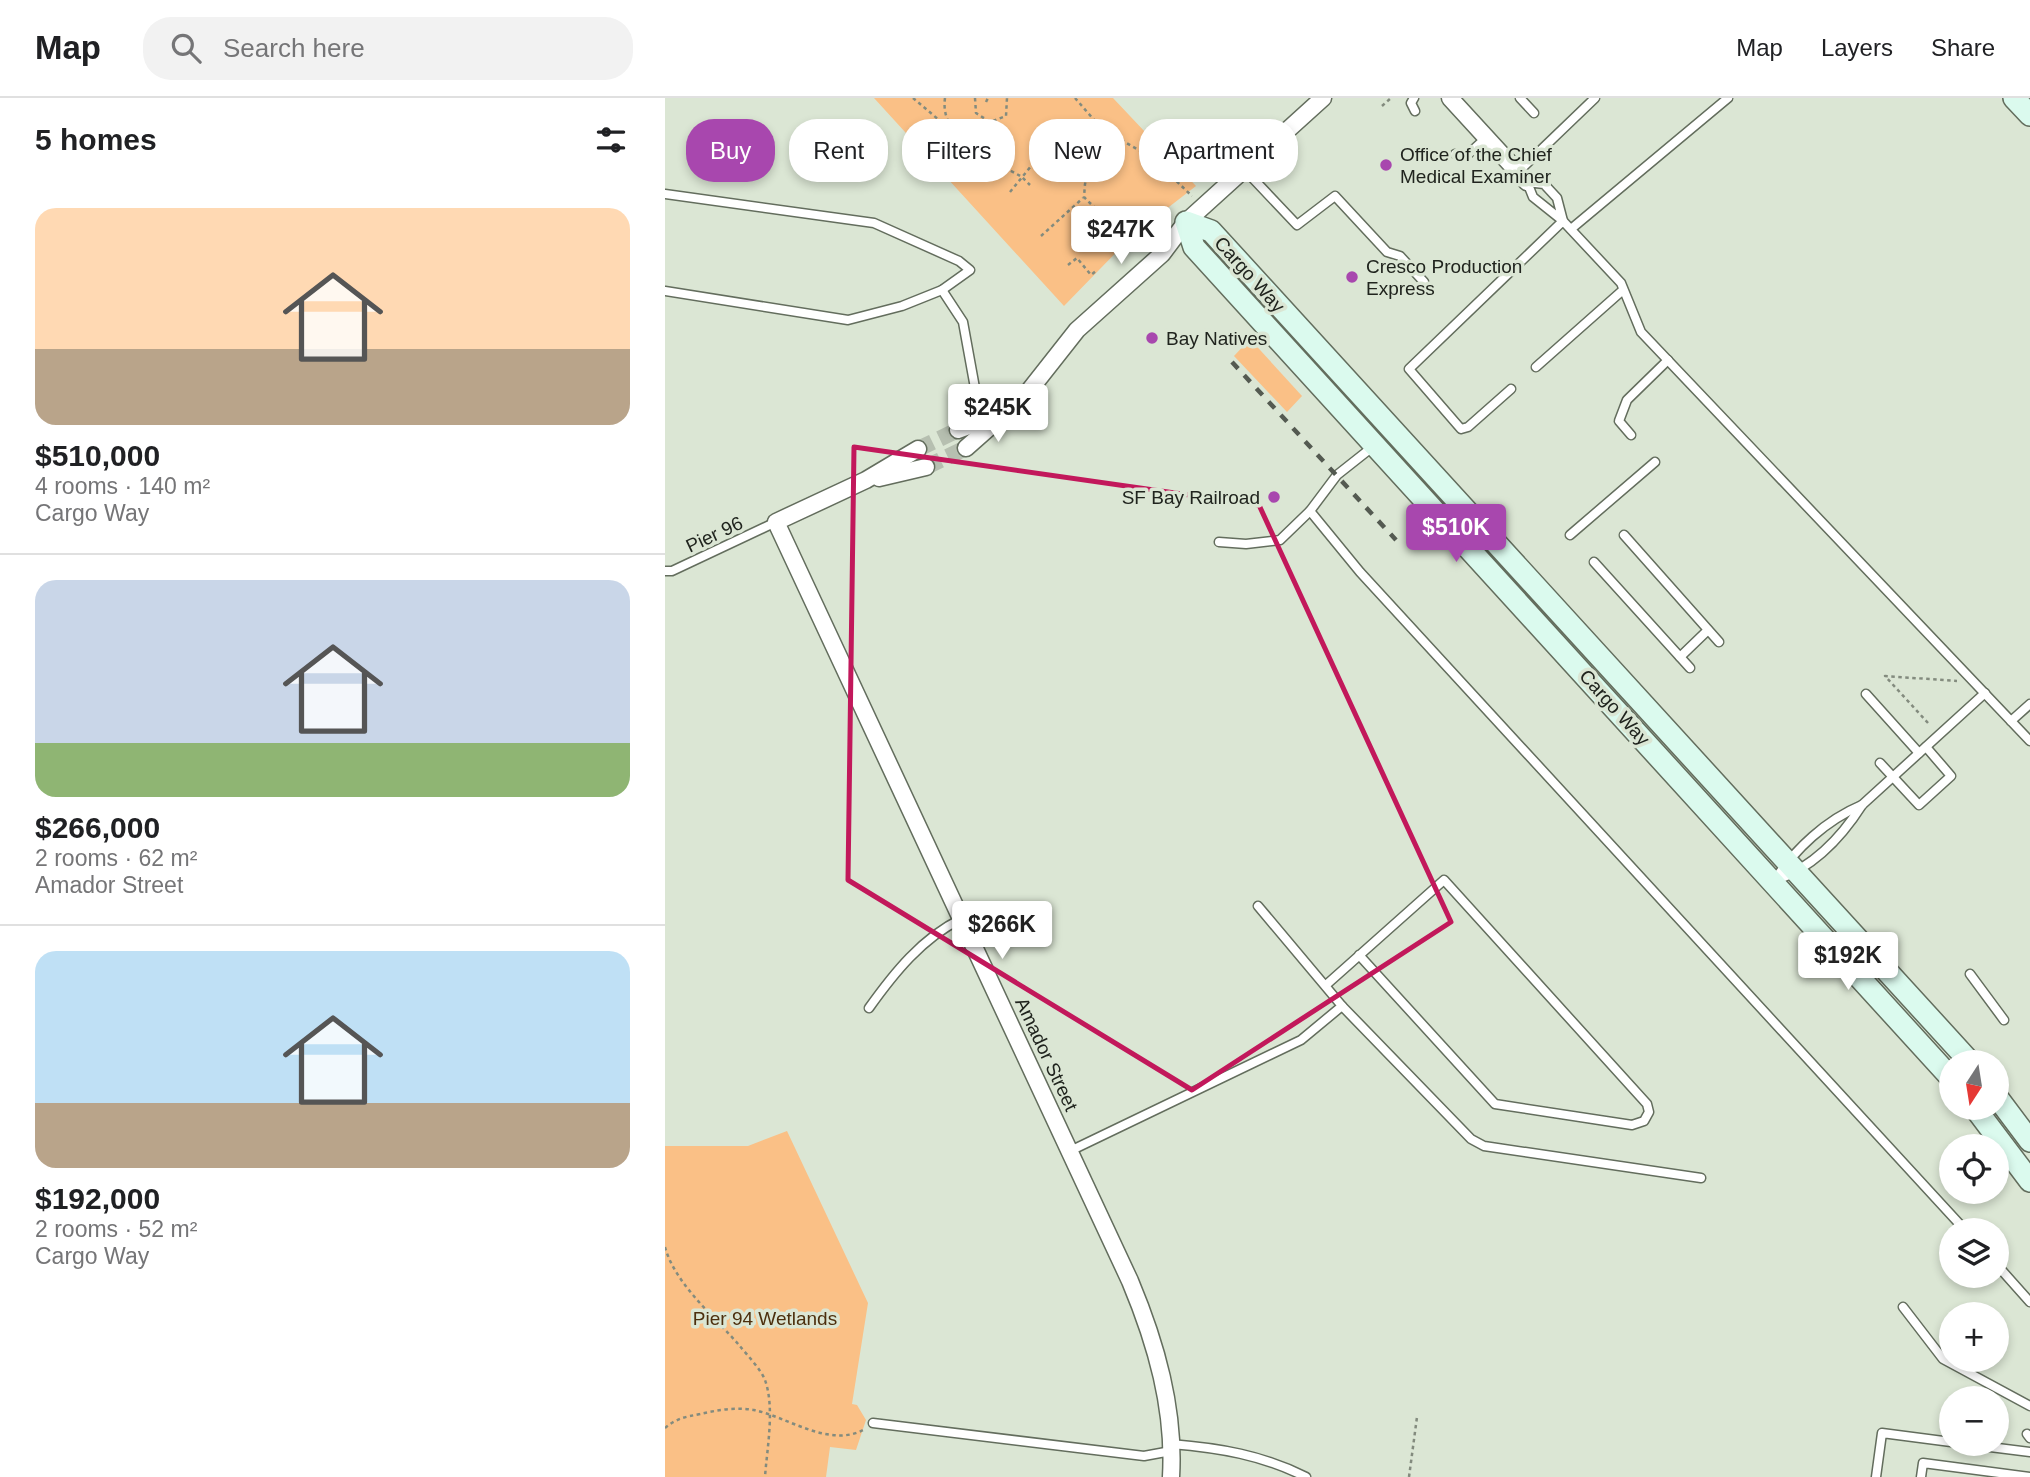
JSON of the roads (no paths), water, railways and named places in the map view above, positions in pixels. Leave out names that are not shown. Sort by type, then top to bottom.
[{"type":"main road","points":[[2014,98],[2030,115]]},
{"type":"main road","name":"Cargo Way","points":[[1186,222],[1211,231],[1794,866],[1959,1050]]},
{"type":"main road","name":"Cargo Way","points":[[1186,222],[1193,247],[1939,1065]]},
{"type":"main road","points":[[2009,1113],[2030,1141]]},
{"type":"main road","points":[[1984,1120],[2030,1181]]},
{"type":"street","points":[[1298,120],[1323,98]]},
{"type":"street","points":[[1450,98],[1523,177]]},
{"type":"street","points":[[966,447],[1025,396],[1077,330],[1162,254],[1186,222],[1230,182]]},
{"type":"street","points":[[958,430],[1007,412]]},
{"type":"street","points":[[776,522],[866,480],[918,449]]},
{"type":"street","points":[[866,480],[926,467]]},
{"type":"street","name":"Amador Street","points":[[776,522],[1070,1151],[1146,1320],[1166,1396],[1171,1477]]},
{"type":"lane","points":[[1414,98],[1411,103],[1415,111]]},
{"type":"lane","points":[[1520,98],[1534,113]]},
{"type":"lane","points":[[1523,177],[1595,98]]},
{"type":"lane","points":[[1571,229],[1728,98]]},
{"type":"lane","points":[[1455,154],[1465,157],[1486,138]]},
{"type":"lane","points":[[1523,177],[1533,197],[1563,220],[1621,283],[1641,332],[2030,741]]},
{"type":"lane","points":[[1523,177],[1544,184],[1557,198],[1563,220]]},
{"type":"lane","points":[[1256,182],[1297,225],[1335,195],[1387,252],[1400,256],[1424,282]]},
{"type":"lane","points":[[665,194],[874,223],[959,261],[970,270],[942,290],[902,306],[848,320],[665,291]]},
{"type":"lane","points":[[1511,389],[1468,427],[1461,429],[1410,372],[1409,366],[1563,220]]},
{"type":"lane","points":[[942,290],[963,322],[981,421]]},
{"type":"lane","points":[[1536,367],[1623,290]]},
{"type":"lane","points":[[1631,435],[1619,421],[1627,400],[1668,360]]},
{"type":"lane","points":[[1219,542],[1246,544],[1280,540],[1310,511],[1337,475],[1393,430]]},
{"type":"lane","points":[[1570,535],[1655,462]]},
{"type":"lane","points":[[1310,511],[1360,572],[1954,1218]]},
{"type":"lane","name":"Pier 96","points":[[665,571],[672,571],[776,522]]},
{"type":"lane","points":[[1624,535],[1719,642]]},
{"type":"lane","points":[[1594,562],[1690,668]]},
{"type":"lane","points":[[1680,657],[1709,629]]},
{"type":"lane","points":[[1774,881],[1849,826],[1862,805],[1985,693]]},
{"type":"lane","points":[[1866,694],[1951,776],[1919,805],[1880,762]]},
{"type":"lane","points":[[2011,721],[2030,704]]},
{"type":"lane","points":[[1774,881],[1794,866],[1839,814],[1862,805]]},
{"type":"lane","points":[[1326,985],[1444,880],[1647,1104],[1649,1112],[1644,1121],[1632,1125],[1495,1104],[1359,956]]},
{"type":"lane","points":[[1258,906],[1342,1006],[1471,1139],[1484,1146],[1701,1178]]},
{"type":"lane","points":[[869,1008],[893,974],[930,938],[940,929],[961,919]]},
{"type":"lane","points":[[1970,974],[2004,1020]]},
{"type":"lane","points":[[1070,1151],[1301,1040],[1342,1006]]},
{"type":"lane","points":[[2009,1278],[2030,1302]]},
{"type":"lane","points":[[1903,1307],[1943,1359],[2030,1406]]},
{"type":"lane","points":[[873,1423],[1144,1456],[1171,1448],[1226,1449],[1258,1456],[1306,1477]]},
{"type":"lane","points":[[1876,1477],[1882,1433],[1939,1440]]},
{"type":"lane","points":[[2009,1449],[2030,1452]]},
{"type":"lane","points":[[1921,1477],[1923,1463],[2030,1477]]},
{"type":"tunnel","points":[[918,449],[958,430]]},
{"type":"tunnel","points":[[926,467],[966,448]]},
{"type":"railway","points":[[1232,362],[1396,540]]},
{"type":"place","name":"Office of the Chief Medical Examiner","points":[[1386,165]]},
{"type":"place","name":"Cresco Production Express","points":[[1352,277]]},
{"type":"place","name":"Bay Natives","points":[[1152,338]]},
{"type":"place","name":"SF Bay Railroad","points":[[1274,497]]},
{"type":"park label","name":"Pier 94 Wetlands","points":[[765,1318]]}]
